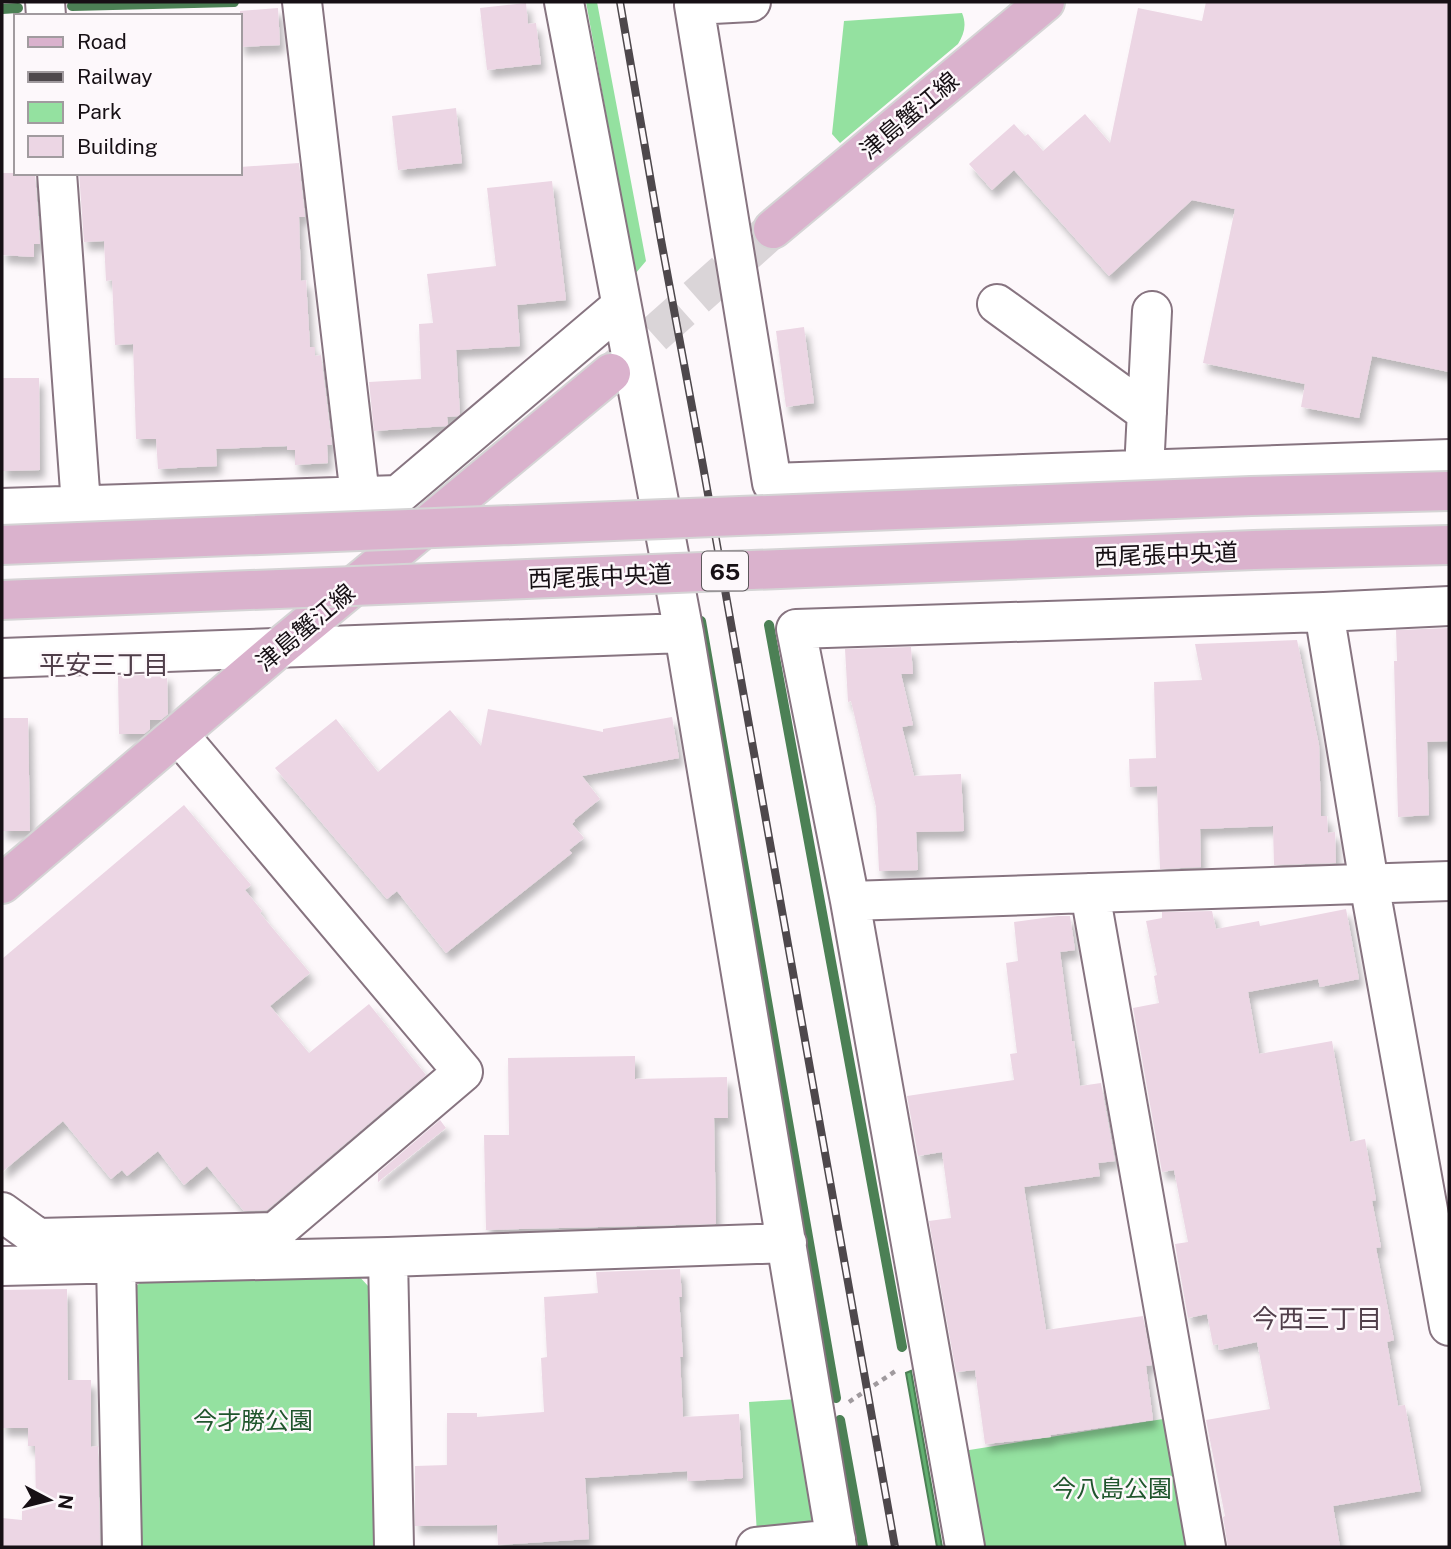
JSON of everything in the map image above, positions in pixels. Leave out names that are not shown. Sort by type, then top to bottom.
[{"type":"main road","name":"津島蟹江線","points":[[773,229],[1045,2]]},
{"type":"main road","name":"津島蟹江線","points":[[2,884],[280,647],[611,373]]},
{"type":"main road","name":"65","points":[[2,545],[1251,496],[1449,491]]},
{"type":"main road","name":"西尾張中央道","points":[[2,600],[1449,545]]},
{"type":"street","points":[[302,2],[360,496]]},
{"type":"street","points":[[564,2],[684,633],[836,1543],[756,1547]]},
{"type":"street","points":[[751,2],[694,3],[772,483],[1449,459]]},
{"type":"street","points":[[58,175],[81,505]]},
{"type":"street","points":[[997,304],[1147,413]]},
{"type":"street","points":[[2,508],[398,495],[621,306]]},
{"type":"street","points":[[1144,470],[1152,311]]},
{"type":"street","points":[[965,1547],[850,901],[796,629],[1449,606]]},
{"type":"street","points":[[1324,612],[1369,883],[1449,1326]]},
{"type":"street","points":[[2,658],[684,633]]},
{"type":"street","points":[[2,1212],[38,1238],[275,1232],[463,1072],[178,734]]},
{"type":"street","points":[[850,901],[1449,881]]},
{"type":"street","points":[[1090,893],[1206,1547]]},
{"type":"street","points":[[2,1266],[388,1257],[787,1243]]},
{"type":"street","points":[[388,1257],[394,1547]]},
{"type":"street","points":[[116,1263],[122,1547]]},
{"type":"path","points":[[817,1424],[930,1347]]},
{"type":"green space","points":[[586,2],[597,2],[646,261],[635,274]]},
{"type":"green space","points":[[962,13],[964,29],[958,44],[840,143],[832,134],[844,21]]},
{"type":"green space","name":"今才勝公園","points":[[357,1274],[369,1287],[376,1547],[137,1547],[130,1292],[144,1279]]},
{"type":"green space","points":[[798,1399],[816,1508],[809,1528],[757,1534],[749,1402]]},
{"type":"green space","name":"今八島公園","points":[[1163,1419],[1186,1547],[980,1547],[963,1451]]},
{"type":"shaded area","points":[[911,1371],[942,1547],[937,1547],[906,1373]]},
{"type":"building","points":[[1206,2],[1449,2],[1449,372],[1372,356],[1359,418],[1301,407],[1305,384],[1203,363],[1235,209],[1192,200],[1109,276],[1014,170],[992,190],[969,164],[1014,124],[1025,136],[1028,134],[1043,151],[1085,114],[1110,143],[1138,8],[1202,21]]},
{"type":"building","points":[[526,3],[528,24],[536,23],[541,64],[487,70],[480,8]]},
{"type":"building","points":[[278,8],[280,45],[242,47],[240,11]]},
{"type":"building","points":[[456,108],[462,163],[398,170],[392,116]]},
{"type":"building","points":[[299,163],[305,217],[299,217],[301,281],[306,280],[310,347],[315,347],[315,356],[321,355],[332,445],[327,445],[328,463],[295,465],[295,450],[287,450],[287,446],[216,449],[217,466],[158,469],[156,439],[136,439],[133,344],[115,345],[112,280],[106,281],[104,241],[84,242],[79,175],[242,175],[242,167]]},
{"type":"building","points":[[2,173],[35,175],[40,244],[34,244],[34,257],[2,255]]},
{"type":"building","points":[[552,181],[566,300],[517,305],[520,346],[456,350],[460,414],[447,417],[446,426],[374,431],[369,382],[421,379],[419,324],[433,323],[427,274],[496,266],[487,188]]},
{"type":"building","points":[[804,327],[814,403],[786,407],[776,331]]},
{"type":"building","points":[[2,378],[39,378],[40,470],[2,471]]},
{"type":"building","points":[[1449,628],[1449,741],[1427,742],[1429,815],[1398,817],[1394,661],[1397,661],[1396,630]]},
{"type":"building","points":[[1297,640],[1319,745],[1321,816],[1327,816],[1328,833],[1335,832],[1336,863],[1274,865],[1273,826],[1200,829],[1201,867],[1160,869],[1157,786],[1130,787],[1129,759],[1156,758],[1154,682],[1202,680],[1195,644]]},
{"type":"building","points":[[911,647],[913,674],[901,674],[913,725],[902,727],[914,776],[961,774],[964,831],[916,832],[918,870],[879,871],[876,807],[851,701],[848,702],[845,649]]},
{"type":"building","points":[[167,674],[168,714],[161,720],[150,720],[150,729],[144,734],[119,734],[118,676]]},
{"type":"building","points":[[488,709],[603,732],[603,729],[672,717],[679,758],[582,776],[600,799],[572,824],[584,838],[569,850],[572,853],[446,953],[397,891],[387,899],[275,768],[336,719],[378,772],[450,710],[481,746]]},
{"type":"building","points":[[2,718],[28,718],[30,831],[2,831]]},
{"type":"building","points":[[184,805],[251,885],[245,890],[262,911],[260,913],[310,973],[270,1006],[309,1053],[369,1004],[426,1075],[267,1210],[244,1211],[207,1166],[184,1185],[158,1151],[127,1176],[122,1170],[111,1179],[63,1121],[2,1172],[2,959]]},
{"type":"building","points":[[1346,909],[1359,979],[1320,987],[1318,979],[1248,992],[1259,1054],[1332,1041],[1350,1142],[1365,1139],[1376,1200],[1372,1201],[1381,1247],[1376,1248],[1394,1340],[1387,1342],[1398,1406],[1405,1405],[1421,1491],[1333,1506],[1340,1547],[1228,1547],[1225,1516],[1206,1420],[1270,1409],[1257,1342],[1219,1350],[1218,1344],[1213,1345],[1207,1314],[1188,1318],[1175,1244],[1188,1242],[1174,1170],[1162,1172],[1133,1008],[1159,1003],[1154,976],[1157,975],[1146,921],[1162,918],[1162,912],[1212,911],[1216,929],[1259,921],[1260,926]]},
{"type":"building","points":[[1070,916],[1075,950],[1060,952],[1080,1086],[1101,1083],[1115,1161],[1098,1163],[1100,1176],[1024,1187],[1046,1330],[1143,1316],[1152,1365],[1146,1366],[1153,1420],[1050,1435],[1051,1437],[985,1444],[975,1370],[956,1372],[929,1221],[951,1218],[942,1152],[918,1156],[907,1096],[1014,1080],[1010,1054],[1017,1053],[1006,963],[1018,961],[1014,922]]},
{"type":"building","points":[[635,1056],[635,1079],[727,1077],[728,1118],[714,1118],[716,1224],[486,1230],[484,1135],[509,1135],[508,1058]]},
{"type":"building","points":[[440,1120],[446,1128],[378,1182],[378,1173]]},
{"type":"building","points":[[680,1269],[683,1417],[739,1414],[743,1478],[688,1481],[687,1471],[585,1478],[589,1539],[498,1545],[497,1525],[415,1526],[415,1466],[447,1465],[447,1413],[477,1413],[477,1417],[544,1412],[541,1358],[547,1357],[544,1297],[598,1293],[596,1272]]},
{"type":"building","points":[[67,1289],[68,1380],[91,1380],[91,1447],[98,1446],[100,1547],[2,1547],[2,1518],[22,1520],[22,1507],[36,1508],[35,1446],[28,1446],[28,1428],[2,1428],[2,1290]]},
{"type":"waterway","points":[[72,6],[234,2]]},
{"type":"waterway","points":[[2,9],[18,8]]},
{"type":"waterway","points":[[701,621],[836,1398]]},
{"type":"waterway","points":[[769,625],[902,1347]]},
{"type":"waterway","points":[[840,1420],[863,1547]]},
{"type":"tunnel","points":[[611,373],[773,229]]},
{"type":"railway","points":[[620,2],[895,1547]]},
{"type":"district","name":"平安三丁目","points":[[104,664]]},
{"type":"district","name":"今西三丁目","points":[[1317,1318]]}]
